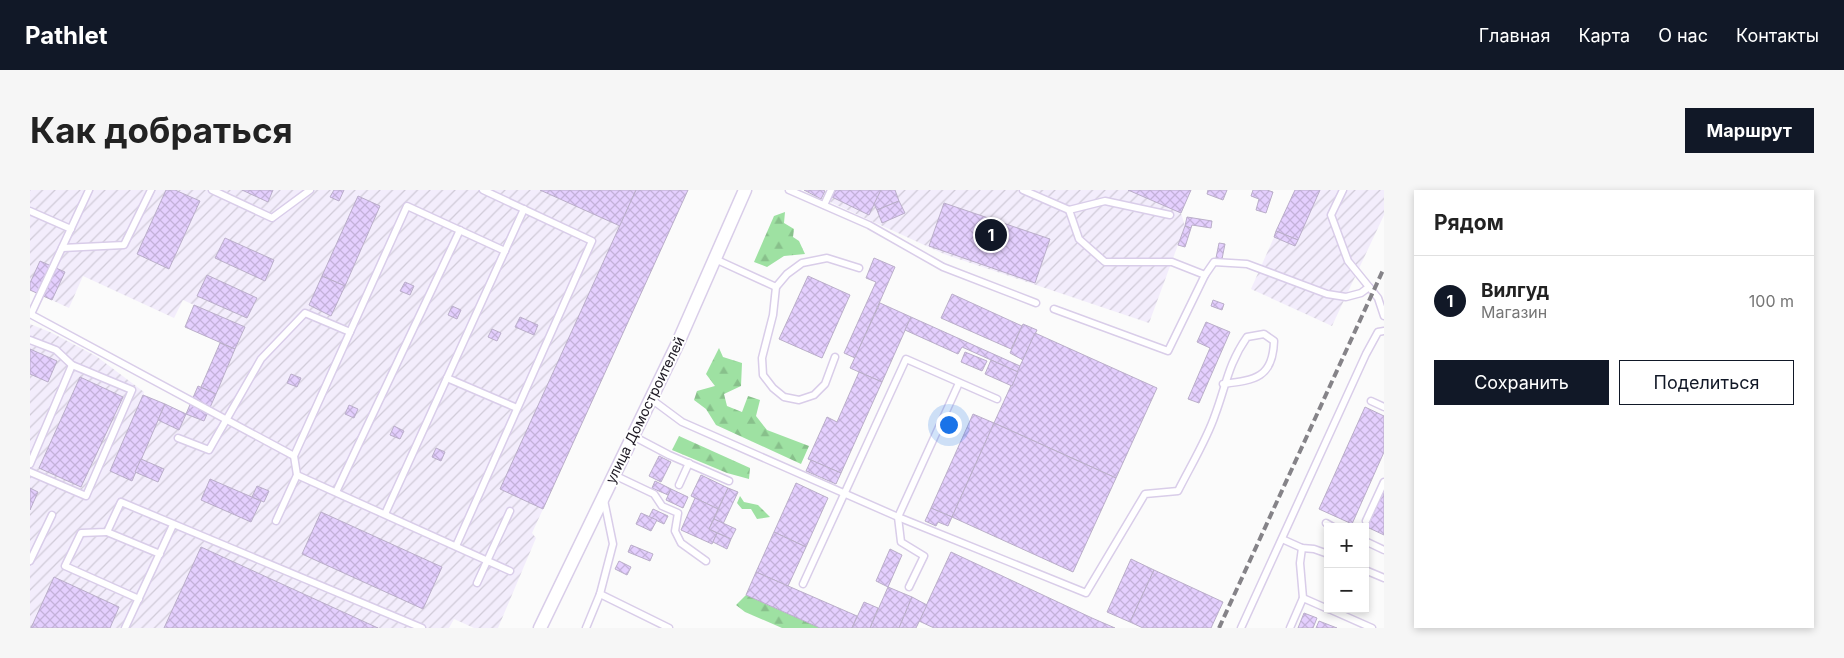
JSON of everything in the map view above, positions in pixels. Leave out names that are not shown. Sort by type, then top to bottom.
[{"type":"street","name":"улица Домостроителей","points":[[540,628],[678,345],[745,190]]},
{"type":"lane","points":[[89,190],[30,314],[294,456]]},
{"type":"lane","points":[[62,248],[124,244],[151,190]]},
{"type":"lane","points":[[212,190],[272,218],[310,190]]},
{"type":"lane","points":[[456,546],[592,241],[483,190]]},
{"type":"lane","points":[[789,190],[869,225],[944,267],[1036,303]]},
{"type":"lane","points":[[824,205],[831,190]]},
{"type":"lane","points":[[1023,190],[1069,210],[1105,201],[1170,215]]},
{"type":"lane","points":[[1343,190],[1331,215],[1348,261],[1378,298],[1384,316]]},
{"type":"lane","points":[[276,521],[297,475],[294,456],[407,206],[505,251]]},
{"type":"lane","points":[[385,514],[524,209]]},
{"type":"lane","points":[[1069,210],[1079,239],[1105,262],[1172,262],[1205,275]]},
{"type":"lane","points":[[30,211],[71,229]]},
{"type":"lane","points":[[336,492],[460,230]]},
{"type":"lane","points":[[835,357],[825,384],[814,395],[799,400],[784,397],[773,388],[764,375],[762,358],[773,315],[776,288],[787,274],[802,263],[827,258],[859,268]]},
{"type":"lane","points":[[715,259],[776,288]]},
{"type":"lane","points":[[1054,309],[1168,351],[1205,275],[1214,262],[1247,264],[1327,294],[1346,297],[1361,293],[1369,287]]},
{"type":"lane","points":[[178,438],[209,450],[262,360],[305,313],[350,332]]},
{"type":"lane","points":[[1241,628],[1366,354],[1378,332],[1384,331]]},
{"type":"lane","points":[[651,399],[682,422],[898,517],[1086,592],[1145,494],[1178,491],[1215,416],[1223,384],[1237,351],[1247,337],[1264,334],[1274,341],[1273,356],[1265,372],[1251,381],[1223,384]]},
{"type":"lane","points":[[30,340],[56,350],[72,365],[132,390],[86,496],[30,472]]},
{"type":"lane","points":[[803,584],[906,359],[997,400]]},
{"type":"lane","points":[[30,464],[72,365]]},
{"type":"lane","points":[[447,378],[517,408]]},
{"type":"lane","points":[[909,587],[924,556],[901,542],[898,517],[960,383]]},
{"type":"lane","points":[[1371,401],[1384,407]]},
{"type":"lane","points":[[633,436],[729,481]]},
{"type":"lane","points":[[678,485],[689,463]]},
{"type":"lane","points":[[297,475],[510,572]]},
{"type":"lane","points":[[614,475],[654,494],[662,506],[678,513],[675,531],[682,543],[706,561]]},
{"type":"lane","points":[[1366,521],[1384,482]]},
{"type":"lane","points":[[586,628],[600,594],[613,544],[604,497]]},
{"type":"lane","points":[[107,532],[121,502],[422,628]]},
{"type":"lane","points":[[477,583],[510,512]]},
{"type":"lane","points":[[30,560],[52,515]]},
{"type":"lane","points":[[125,628],[173,525]]},
{"type":"lane","points":[[139,599],[65,566],[82,533],[107,532],[160,554]]},
{"type":"lane","points":[[1282,539],[1302,548],[1314,548],[1324,552]]},
{"type":"lane","points":[[1369,543],[1384,550]]},
{"type":"lane","points":[[1290,628],[1303,598],[1300,563],[1302,548]]},
{"type":"lane","points":[[1369,572],[1384,578]]},
{"type":"lane","points":[[600,594],[669,628]]},
{"type":"lane","points":[[1303,598],[1324,607]]},
{"type":"lane","points":[[1337,613],[1372,628]]},
{"type":"shaded area","points":[[30,190],[688,190],[532,533],[536,538],[498,628],[474,628],[454,619],[449,628],[30,628],[30,324],[50,332],[96,356],[144,392],[143,395],[204,421],[245,328],[183,300],[174,318],[83,276],[69,308],[30,290]]},
{"type":"shaded area","points":[[836,190],[1191,190],[1181,213],[1185,226],[1149,323],[944,254],[830,202]]},
{"type":"shaded area","points":[[1295,190],[1384,190],[1384,215],[1332,326],[1251,289]]},
{"type":"green space","points":[[785,212],[784,223],[794,229],[793,237],[799,241],[805,254],[784,256],[767,267],[754,262],[774,216]]},
{"type":"green space","points":[[719,348],[723,357],[742,363],[741,386],[724,394],[727,406],[742,412],[748,396],[760,400],[756,416],[767,430],[809,446],[801,464],[716,425],[706,409],[694,400],[697,391],[715,386],[706,374]]},
{"type":"green space","points":[[679,436],[750,468],[749,479],[727,473],[672,450]]},
{"type":"green space","points":[[740,496],[744,502],[758,505],[770,517],[757,519],[751,509],[742,509],[737,503]]},
{"type":"green space","points":[[746,595],[820,628],[782,628],[745,612],[736,605]]},
{"type":"building","points":[[166,190],[175,190],[200,201],[169,269],[137,254]]},
{"type":"building","points":[[242,190],[273,190],[268,202]]},
{"type":"building","points":[[334,190],[344,190],[339,201],[330,197]]},
{"type":"building","points":[[540,190],[636,190],[620,226]]},
{"type":"building","points":[[636,190],[688,190],[543,509],[500,489]]},
{"type":"building","points":[[804,190],[823,190],[825,191],[821,199]]},
{"type":"building","points":[[836,190],[881,190],[869,215],[832,197]]},
{"type":"building","points":[[881,190],[895,190],[899,201],[877,210],[874,204]]},
{"type":"building","points":[[1128,190],[1191,190],[1181,213]]},
{"type":"building","points":[[1208,190],[1227,190],[1223,200],[1207,194]]},
{"type":"building","points":[[1253,190],[1273,192],[1266,213],[1256,210],[1259,199],[1251,196]]},
{"type":"building","points":[[1295,190],[1320,190],[1298,240],[1276,231]]},
{"type":"building","points":[[358,196],[380,206],[345,286],[322,276]]},
{"type":"building","points":[[899,201],[905,213],[882,223],[877,210]]},
{"type":"building","points":[[944,203],[1050,239],[1035,283],[929,246]]},
{"type":"building","points":[[1187,217],[1212,221],[1211,228],[1192,225],[1191,228],[1185,226]]},
{"type":"building","points":[[1185,226],[1191,228],[1185,247],[1178,245]]},
{"type":"building","points":[[1276,231],[1298,240],[1295,246],[1274,237]]},
{"type":"building","points":[[225,238],[274,260],[265,281],[215,258]]},
{"type":"building","points":[[1219,243],[1225,244],[1222,259],[1216,258]]},
{"type":"building","points":[[874,258],[895,267],[855,358],[844,353],[876,282],[866,278]]},
{"type":"building","points":[[40,261],[65,272],[52,300],[30,290],[30,283]]},
{"type":"building","points":[[207,275],[257,298],[247,318],[197,296]]},
{"type":"building","points":[[322,276],[345,286],[331,316],[309,305]]},
{"type":"building","points":[[808,276],[850,295],[822,358],[779,339]]},
{"type":"building","points":[[405,282],[414,286],[410,295],[400,291]]},
{"type":"building","points":[[952,294],[1022,326],[1011,349],[941,318]]},
{"type":"building","points":[[1213,300],[1224,304],[1222,310],[1211,306]]},
{"type":"building","points":[[880,303],[911,317],[882,382],[850,368]]},
{"type":"building","points":[[194,305],[245,327],[235,349],[185,327]]},
{"type":"building","points":[[452,306],[461,310],[457,319],[448,315]]},
{"type":"building","points":[[520,317],[538,325],[534,335],[515,327]]},
{"type":"building","points":[[911,317],[1020,366],[1018,372],[962,347],[958,354],[905,330]]},
{"type":"building","points":[[1206,322],[1230,332],[1199,403],[1188,399],[1210,348],[1197,342]]},
{"type":"building","points":[[1023,324],[1037,330],[1023,360],[1010,353]]},
{"type":"building","points":[[492,329],[501,333],[497,341],[488,337]]},
{"type":"building","points":[[1035,333],[1157,388],[1116,478],[994,423]]},
{"type":"building","points":[[220,343],[235,349],[216,394],[201,387]]},
{"type":"building","points":[[30,349],[57,361],[48,382],[30,374]]},
{"type":"building","points":[[965,352],[987,361],[982,371],[961,362]]},
{"type":"building","points":[[991,360],[1018,372],[1012,386],[985,374]]},
{"type":"building","points":[[859,372],[882,382],[841,473],[808,459],[827,417],[837,422]]},
{"type":"building","points":[[291,374],[301,378],[297,387],[287,383]]},
{"type":"building","points":[[80,377],[123,397],[81,487],[39,468]]},
{"type":"building","points":[[198,386],[216,394],[204,421],[186,414]]},
{"type":"building","points":[[143,395],[165,404],[132,481],[110,471]]},
{"type":"building","points":[[165,404],[186,414],[179,430],[158,420]]},
{"type":"building","points":[[349,405],[358,409],[354,418],[345,414]]},
{"type":"building","points":[[1365,407],[1384,416],[1384,452],[1352,523],[1319,509]]},
{"type":"building","points":[[973,414],[994,423],[952,517],[931,508]]},
{"type":"building","points":[[994,423],[1116,478],[1073,572],[952,517]]},
{"type":"building","points":[[394,426],[404,431],[400,439],[390,435]]},
{"type":"building","points":[[436,448],[445,452],[441,461],[432,457]]},
{"type":"building","points":[[659,456],[671,462],[661,482],[649,476]]},
{"type":"building","points":[[141,459],[164,469],[158,482],[135,472]]},
{"type":"building","points":[[811,460],[841,473],[836,484],[806,471]]},
{"type":"building","points":[[701,475],[728,488],[718,509],[691,496]]},
{"type":"building","points":[[210,479],[261,501],[251,522],[201,500]]},
{"type":"building","points":[[655,481],[671,489],[668,495],[652,488]]},
{"type":"building","points":[[796,483],[828,498],[806,547],[774,532]]},
{"type":"building","points":[[257,486],[269,491],[264,502],[252,497]]},
{"type":"building","points":[[30,488],[38,492],[30,510]]},
{"type":"building","points":[[728,488],[738,492],[723,524],[714,519]]},
{"type":"building","points":[[671,489],[688,497],[683,508],[666,500]]},
{"type":"building","points":[[1384,490],[1384,535],[1369,528],[1369,523]]},
{"type":"building","points":[[695,498],[718,509],[709,529],[717,533],[712,544],[681,530]]},
{"type":"building","points":[[931,508],[952,517],[948,526],[938,522],[936,526],[925,521]]},
{"type":"building","points":[[653,509],[668,516],[664,524],[649,517]]},
{"type":"building","points":[[321,512],[442,567],[423,609],[302,554]]},
{"type":"building","points":[[641,513],[657,520],[651,531],[636,524]]},
{"type":"building","points":[[714,519],[736,529],[731,539],[709,529]]},
{"type":"building","points":[[774,532],[806,547],[788,586],[756,572]]},
{"type":"building","points":[[717,533],[731,539],[727,549],[713,542]]},
{"type":"building","points":[[631,545],[653,554],[650,561],[628,552]]},
{"type":"building","points":[[201,547],[378,628],[164,628]]},
{"type":"building","points":[[890,549],[902,555],[888,587],[876,581]]},
{"type":"building","points":[[951,552],[1115,628],[934,628],[919,621]]},
{"type":"building","points":[[1131,559],[1154,570],[1130,622],[1107,612]]},
{"type":"building","points":[[619,561],[631,567],[627,575],[615,569]]},
{"type":"building","points":[[1154,570],[1223,602],[1211,628],[1143,628],[1130,622]]},
{"type":"building","points":[[756,572],[857,616],[852,628],[820,628],[746,595]]},
{"type":"building","points":[[54,577],[119,607],[110,628],[31,628]]},
{"type":"building","points":[[888,587],[912,597],[899,628],[870,628]]},
{"type":"building","points":[[912,597],[927,605],[916,628],[899,628]]},
{"type":"building","points":[[864,602],[878,608],[870,628],[852,628]]},
{"type":"building","points":[[1304,613],[1317,618],[1313,628],[1298,628]]},
{"type":"building","points":[[1319,621],[1337,628],[1316,628]]},
{"type":"railway","points":[[1219,628],[1384,268]]},
{"type":"place","name":"Вилгуд","points":[[991,235]]}]
